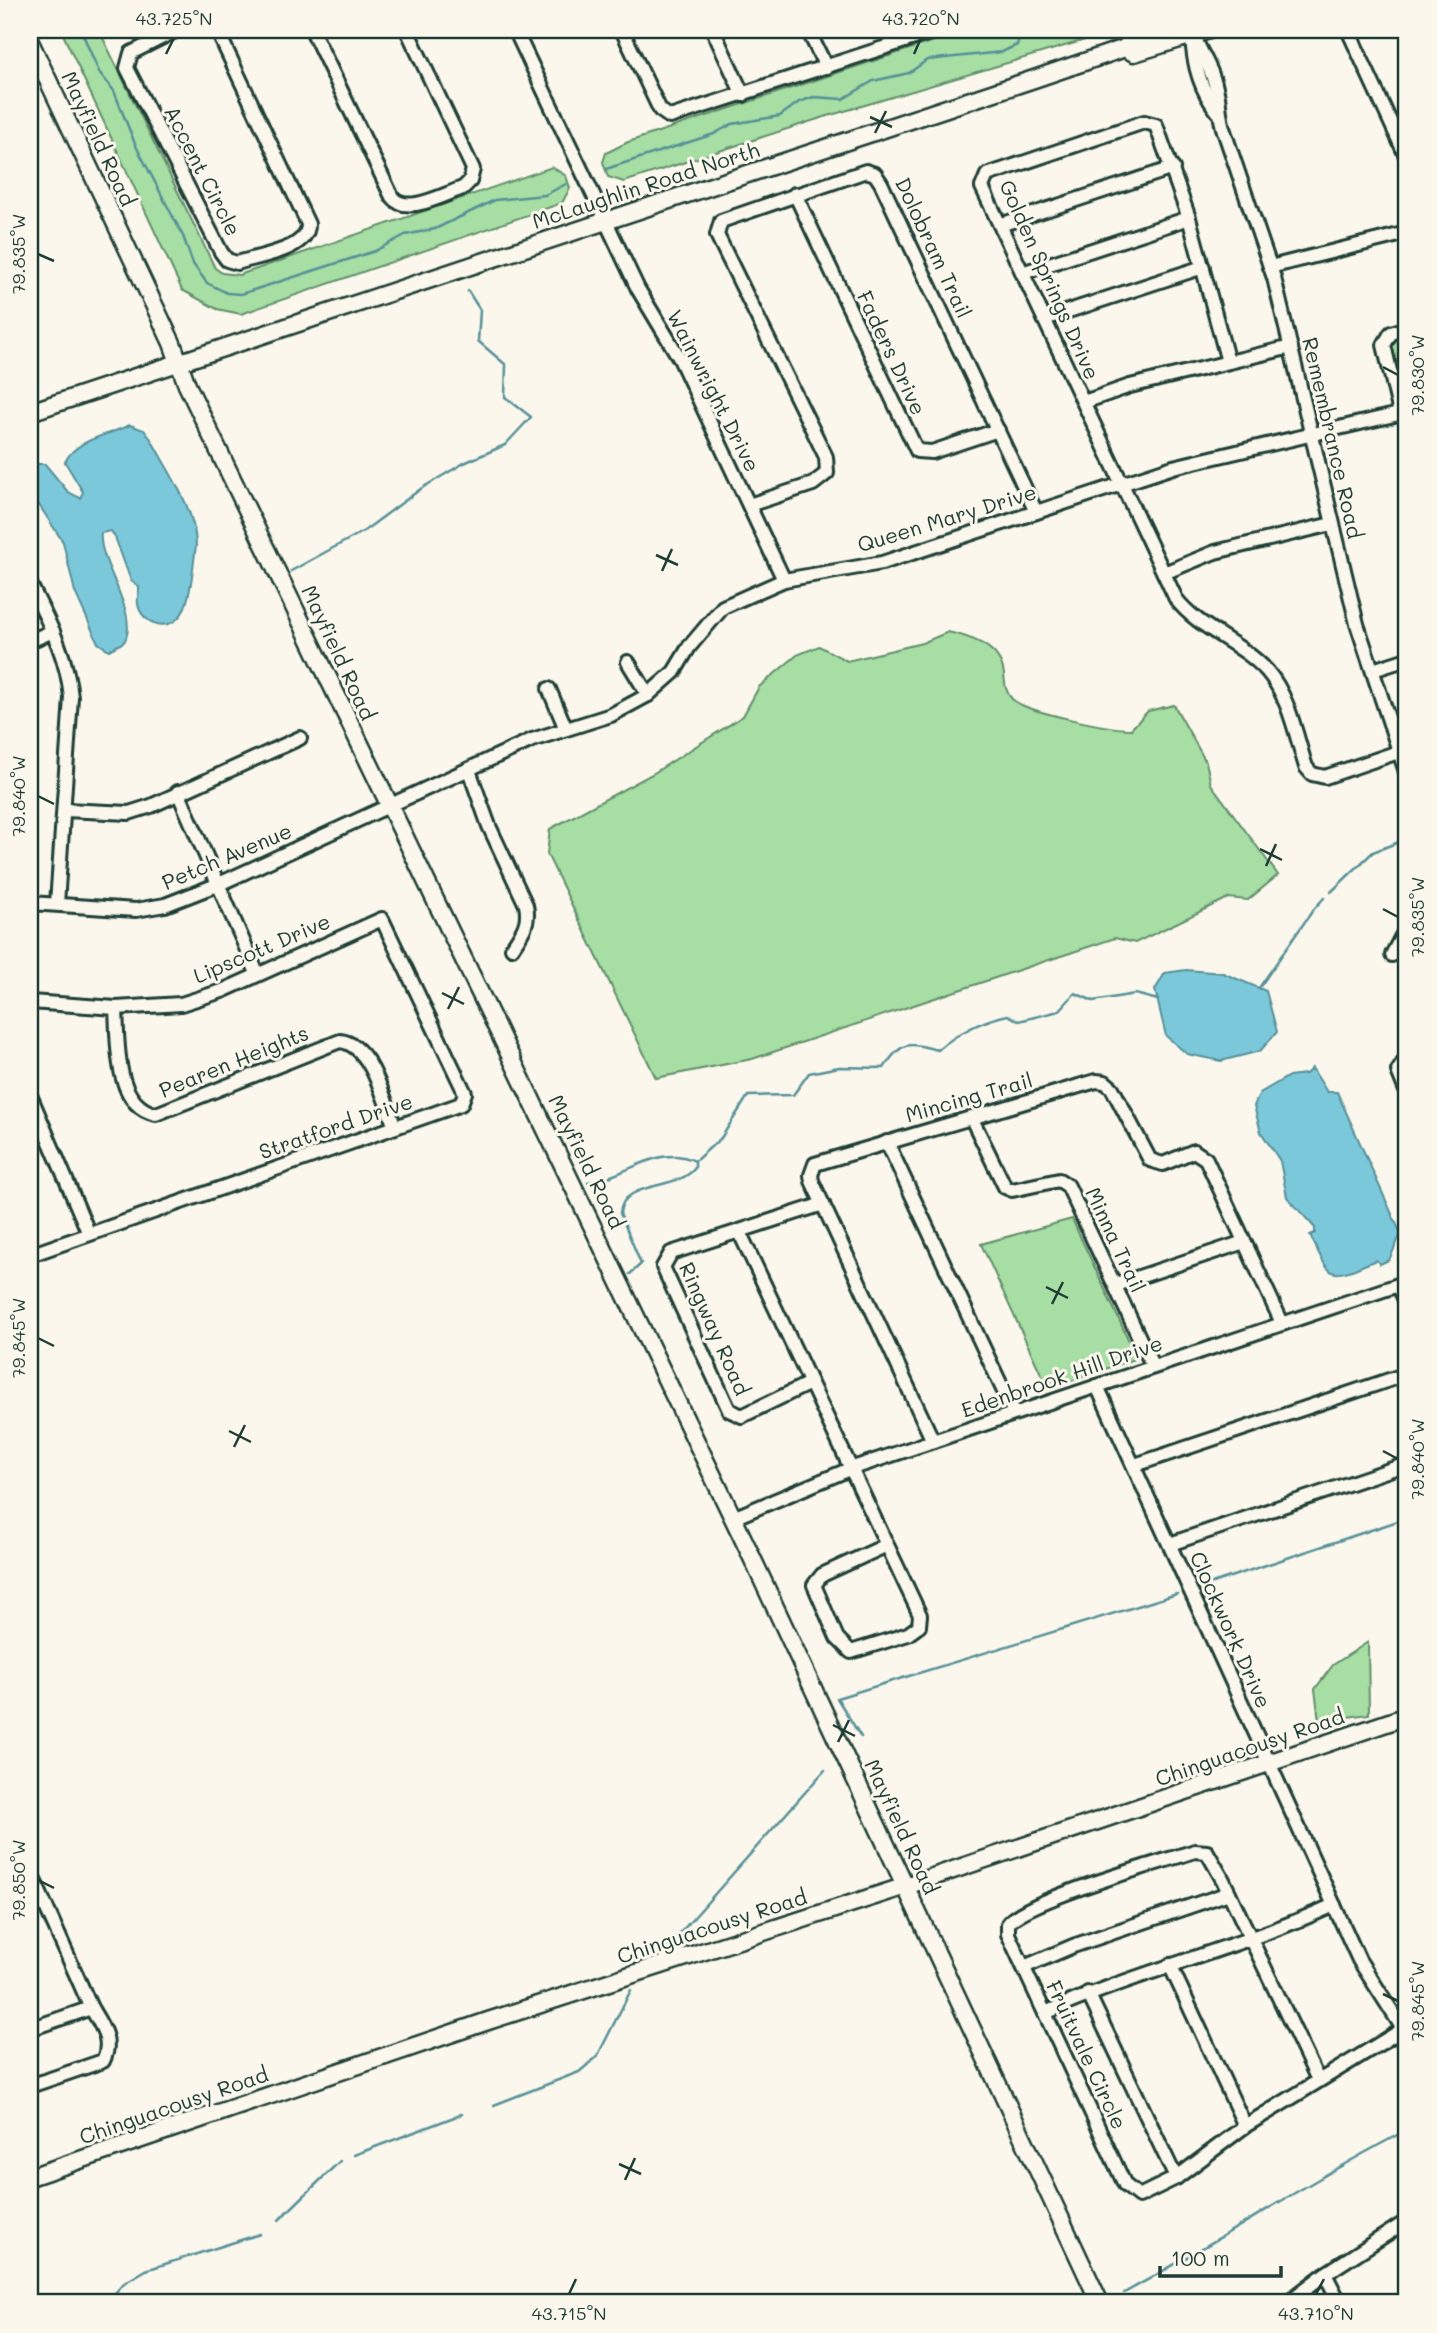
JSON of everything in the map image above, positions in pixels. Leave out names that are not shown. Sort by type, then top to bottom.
[{"type":"main road","name":"McLaughlin Road North","points":[[30,412],[664,204],[1125,48],[1131,40],[1162,30]]},
{"type":"main road","name":"McLaughlin Road North","points":[[1125,48],[1134,53],[1191,32],[1209,30]]},
{"type":"main road","name":"Mayfield Road","points":[[30,42],[187,385],[733,1518],[1100,2303]]},
{"type":"main road","name":"Chinguacousy Road","points":[[30,2177],[488,2021],[906,1886],[1407,1716]]},
{"type":"street","name":"Accent Circle","points":[[177,30],[131,53],[127,68],[221,252],[227,260],[237,263],[300,242],[308,233],[308,224],[217,30]]},
{"type":"street","points":[[312,30],[388,190],[396,203],[407,207],[463,188],[470,181],[473,169],[411,31]]},
{"type":"street","name":"Wainwright Drive","points":[[515,30],[638,289],[680,359],[785,580]]},
{"type":"street","points":[[622,30],[665,116],[676,117],[826,67],[912,34],[939,30]]},
{"type":"street","points":[[713,30],[743,95]]},
{"type":"street","points":[[808,30],[826,67]]},
{"type":"street","points":[[1348,30],[1407,158]]},
{"type":"street","name":"Remembrance Road","points":[[1191,32],[1193,55],[1203,87],[1218,112],[1270,267],[1357,624],[1403,750],[1407,775]]},
{"type":"street","name":"Golden Springs Drive","points":[[1228,362],[1189,218],[1160,130],[1144,122],[990,173],[982,183],[1177,599],[1187,611],[1250,657],[1272,678],[1283,697],[1306,767],[1312,774],[1325,777],[1403,750]]},
{"type":"street","points":[[1000,225],[1173,168]]},
{"type":"street","name":"Dolobram Trail","points":[[749,505],[813,484],[827,473],[826,457],[717,235],[721,221],[727,216],[862,172],[877,177],[1036,512]]},
{"type":"street","name":"Faders Drive","points":[[795,194],[917,451],[932,452],[998,430]]},
{"type":"street","points":[[1022,273],[1189,218]]},
{"type":"street","points":[[1270,267],[1407,233]]},
{"type":"street","points":[[1044,319],[1203,267]]},
{"type":"street","points":[[1404,412],[1384,345],[1391,333],[1407,328]]},
{"type":"street","points":[[1083,402],[1130,386],[1291,347]]},
{"type":"street","name":"Queen Mary Drive","points":[[389,808],[532,740],[611,715],[648,695],[674,672],[689,647],[723,607],[785,580],[882,563],[1173,467],[1404,412]]},
{"type":"street","points":[[1164,573],[1215,552],[1332,524]]},
{"type":"street","points":[[30,584],[69,674],[71,697],[57,904]]},
{"type":"street","points":[[30,641],[52,631]]},
{"type":"street","points":[[1373,670],[1407,659]]},
{"type":"street","points":[[628,662],[648,695]]},
{"type":"street","points":[[549,689],[566,729]]},
{"type":"street","points":[[65,810],[129,813],[151,806],[300,738]]},
{"type":"street","points":[[468,770],[489,826],[526,905],[528,914],[524,931],[512,947]]},
{"type":"street","points":[[178,792],[257,973]]},
{"type":"street","name":"Petch Avenue","points":[[30,903],[136,910],[165,905],[219,884],[389,808]]},
{"type":"street","name":"Lipscott Drive","points":[[30,1002],[116,1008],[181,1004],[222,990],[382,919]]},
{"type":"street","name":"Stratford Drive","points":[[30,1255],[461,1104],[465,1093],[382,919]]},
{"type":"street","points":[[1392,955],[1402,936],[1407,933]]},
{"type":"street","name":"Pearen Heights","points":[[116,1008],[118,1061],[131,1099],[143,1111],[156,1114],[340,1041],[353,1042],[364,1053],[395,1127]]},
{"type":"street","points":[[1407,1057],[1398,1071],[1407,1093]]},
{"type":"street","name":"Mincing Trail","points":[[933,1441],[823,1204],[811,1174],[816,1164],[1096,1081],[1105,1082],[1112,1088],[1150,1160],[1163,1164],[1189,1152],[1202,1154],[1282,1323]]},
{"type":"street","points":[[30,1095],[89,1234]]},
{"type":"street","name":"Minna Trail","points":[[971,1117],[1004,1187],[1016,1189],[1056,1180],[1065,1183],[1153,1367]]},
{"type":"street","points":[[887,1142],[1014,1413]]},
{"type":"street","name":"Ringway Road","points":[[810,1383],[742,1416],[732,1413],[664,1273],[663,1262],[671,1253],[823,1204]]},
{"type":"street","points":[[739,1231],[849,1469],[887,1545],[921,1620],[915,1630],[908,1634],[851,1652],[837,1638],[814,1585],[822,1575],[887,1545]]},
{"type":"street","points":[[1115,1285],[1244,1242]]},
{"type":"street","points":[[1403,1283],[1407,1304]]},
{"type":"street","name":"Edenbrook Hill Drive","points":[[733,1518],[849,1469],[1403,1283]]},
{"type":"street","points":[[1135,1465],[1407,1374]]},
{"type":"street","name":"Clockwork Drive","points":[[1097,1386],[1367,1975],[1406,2031]]},
{"type":"street","points":[[1170,1544],[1407,1464]]},
{"type":"street","name":"Fruitvale Circle","points":[[1318,2080],[1213,1859],[1202,1850],[1058,1897],[1017,1915],[1008,1924],[1008,1934],[1129,2190],[1143,2196],[1175,2178],[1245,2126],[1318,2080],[1406,2031]]},
{"type":"street","points":[[30,1871],[91,2008],[104,2029],[109,2049],[103,2061],[30,2086]]},
{"type":"street","points":[[1024,1967],[1073,1945],[1229,1893]]},
{"type":"street","points":[[1045,2012],[1088,1993],[1251,1938],[1334,1905]]},
{"type":"street","points":[[1170,1965],[1245,2126]]},
{"type":"street","points":[[1088,1993],[1175,2178]]},
{"type":"street","points":[[30,2029],[91,2008]]},
{"type":"street","points":[[1287,2303],[1325,2274],[1407,2221]]},
{"type":"street","points":[[1325,2274],[1340,2303]]},
{"type":"green space","points":[[61,30],[99,30],[215,268],[222,273],[239,275],[552,167],[566,176],[570,188],[562,203],[241,314],[217,309],[182,290]]},
{"type":"green space","points":[[967,30],[1119,30],[821,118],[624,182],[608,177],[603,162],[606,153],[628,142]]},
{"type":"green space","points":[[1407,333],[1407,399],[1404,399],[1390,348],[1394,338]]},
{"type":"green space","points":[[948,632],[982,643],[989,648],[1000,661],[1009,695],[1020,704],[1033,709],[1088,723],[1131,729],[1148,711],[1174,705],[1206,762],[1211,784],[1278,875],[1248,900],[1228,898],[1135,943],[1115,938],[752,1059],[656,1078],[547,854],[550,829],[654,773],[743,716],[759,687],[797,655],[819,646],[847,661],[922,643]]},
{"type":"green space","points":[[1072,1219],[1137,1358],[1048,1389],[981,1244]]},
{"type":"green space","points":[[1368,1642],[1369,1714],[1319,1721],[1315,1689],[1333,1665]]},
{"type":"water","points":[[130,425],[144,430],[172,477],[191,518],[196,546],[184,610],[175,621],[162,625],[149,621],[140,611],[139,587],[131,581],[115,537],[111,531],[101,533],[105,558],[123,603],[128,631],[124,642],[109,650],[98,643],[75,592],[63,542],[30,491],[30,464],[45,464],[68,492],[80,498],[83,492],[65,462],[70,454],[85,443]]},
{"type":"water","points":[[1186,970],[1223,973],[1266,991],[1277,1032],[1260,1051],[1221,1061],[1187,1054],[1166,1036],[1155,990],[1165,973]]},
{"type":"water","points":[[1312,1068],[1327,1092],[1337,1092],[1401,1234],[1389,1260],[1380,1264],[1376,1260],[1339,1273],[1328,1268],[1310,1235],[1315,1233],[1315,1228],[1287,1197],[1280,1161],[1261,1132],[1254,1106],[1260,1093],[1289,1076],[1306,1074]]},
{"type":"waterway","points":[[81,30],[99,72],[114,91],[135,144],[183,236],[193,264],[207,283],[227,293],[241,294],[375,251],[405,235],[435,229],[495,200],[545,195],[566,184]]},
{"type":"waterway","points":[[606,169],[714,134],[732,124],[780,116],[799,102],[814,97],[843,99],[873,81],[909,73],[927,60],[1002,52],[1017,45],[1022,30]]},
{"type":"waterway","points":[[291,571],[364,531],[422,488],[464,463],[505,445],[531,417],[505,397],[506,365],[478,341],[480,310],[468,291]]},
{"type":"waterway","points":[[1331,892],[1373,852],[1404,840]]},
{"type":"waterway","points":[[1259,988],[1324,898]]},
{"type":"waterway","points":[[588,1182],[668,1156],[695,1161],[721,1138],[748,1096],[793,1095],[809,1073],[839,1067],[884,1068],[896,1053],[906,1046],[938,1050],[962,1033],[989,1020],[1008,1015],[1019,1021],[1059,1011],[1075,993],[1093,1001],[1135,994],[1158,1000]]},
{"type":"waterway","points":[[630,1274],[641,1264],[620,1213],[623,1203],[630,1195],[640,1190],[687,1175],[695,1168],[695,1161]]},
{"type":"waterway","points":[[1203,1586],[1407,1518]]},
{"type":"waterway","points":[[861,1737],[837,1698],[1177,1594]]},
{"type":"waterway","points":[[665,1950],[825,1770]]},
{"type":"waterway","points":[[494,2105],[579,2072],[597,2057],[631,1990]]},
{"type":"waterway","points":[[354,2155],[462,2114]]},
{"type":"waterway","points":[[1124,2293],[1335,2169],[1407,2130]]},
{"type":"waterway","points":[[279,2220],[340,2161]]},
{"type":"waterway","points":[[106,2303],[124,2283],[146,2270],[260,2234]]}]
